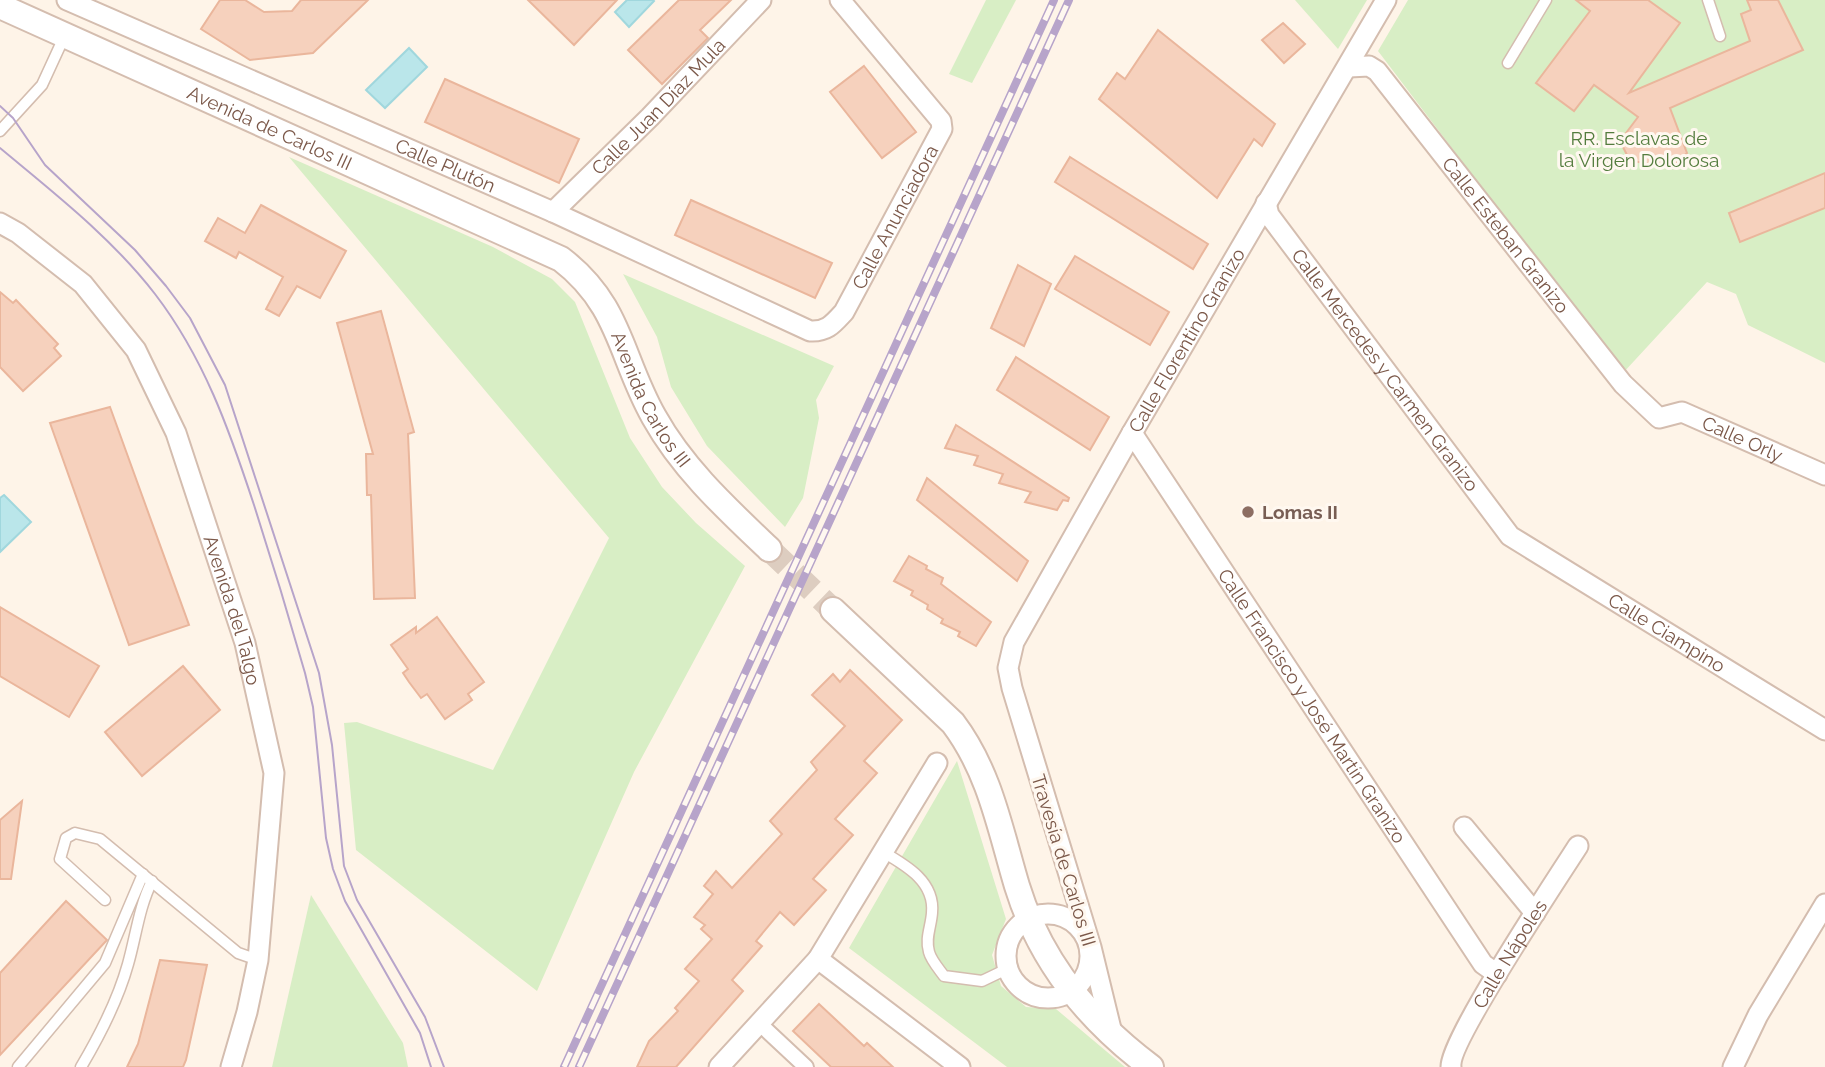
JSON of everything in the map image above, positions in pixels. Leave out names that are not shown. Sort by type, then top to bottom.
[{"type":"street","name":"Calle Plutón","points":[[67,0],[553,212],[785,320],[810,331],[821,332]]},
{"type":"street","name":"Calle Juan Díaz Mula","points":[[553,212],[650,117],[761,0]]},
{"type":"street","name":"Calle Anunciadora","points":[[821,332],[844,312],[942,129],[942,121],[840,0]]},
{"type":"street","name":"Calle Florentino Granizo","points":[[1012,688],[1008,668],[1014,642],[1132,433],[1386,0]]},
{"type":"street","name":"Avenida de Carlos III","points":[[0,6],[540,248]]},
{"type":"street","name":"Calle Esteban Granizo","points":[[1349,67],[1360,64],[1377,71],[1623,384],[1659,418]]},
{"type":"street","name":"Calle Mercedes y Carmen Granizo","points":[[1266,204],[1269,215],[1510,536]]},
{"type":"street","name":"Avenida del Talgo","points":[[0,223],[19,233],[83,285],[136,351],[176,433],[245,643],[274,773],[266,892],[258,960],[231,1067]]},
{"type":"street","name":"Avenida Carlos III","points":[[540,248],[575,270],[602,299],[641,392],[676,451],[717,500],[769,550]]},
{"type":"street","name":"Calle Orly","points":[[1659,418],[1682,412],[1825,475]]},
{"type":"street","name":"Calle Francisco y José Martín Granizo","points":[[1132,433],[1483,964],[1497,974]]},
{"type":"street","name":"Calle Ciampino","points":[[1510,536],[1825,730]]},
{"type":"street","points":[[833,610],[953,723],[967,742],[985,778],[1029,919],[1069,990],[1151,1067]]},
{"type":"street","name":"Travesía de Carlos III","points":[[1012,688],[1091,947],[1112,1033]]},
{"type":"street","points":[[719,1067],[818,958],[937,763]]},
{"type":"street","points":[[1464,827],[1535,913]]},
{"type":"street","name":"Calle Nápoles","points":[[1451,1067],[1455,1048],[1497,974],[1577,846]]},
{"type":"street","points":[[1733,1067],[1758,1015],[1825,904]]},
{"type":"street","points":[[1052,914],[1068,920],[1083,933],[1091,947],[1092,961],[1084,979],[1053,998],[1042,998],[1018,985],[1007,969],[1007,950],[1011,936],[1029,919],[1052,914]]},
{"type":"street","points":[[818,958],[960,1067]]},
{"type":"street","points":[[759,1023],[806,1067]]},
{"type":"lane","points":[[1508,63],[1546,0]]},
{"type":"lane","points":[[1708,0],[1720,36]]},
{"type":"lane","points":[[0,131],[42,85],[65,35]]},
{"type":"lane","points":[[105,900],[60,859],[65,838],[75,833],[100,839],[238,953],[258,960]]},
{"type":"lane","points":[[883,852],[906,866],[924,882],[932,898],[932,916],[927,933],[929,954],[944,976],[963,981],[982,981],[1007,969]]},
{"type":"lane","points":[[18,1067],[105,962],[148,877]]},
{"type":"lane","points":[[81,1067],[101,1034],[127,967],[148,877]]},
{"type":"green space","points":[[986,0],[1016,0],[972,83],[949,74]]},
{"type":"green space","points":[[1295,0],[1367,0],[1338,49]]},
{"type":"green space","name":"RR. Esclavas de la Virgen Dolorosa","points":[[1408,0],[1825,0],[1825,363],[1748,325],[1736,294],[1707,282],[1623,373],[1378,51]]},
{"type":"green space","points":[[289,157],[493,247],[552,279],[575,302],[630,438],[662,487],[696,523],[745,566],[634,772],[537,991],[356,850],[344,723],[357,722],[493,770],[609,538]]},
{"type":"green space","points":[[623,274],[834,366],[816,400],[819,418],[803,498],[785,527],[707,446],[671,387],[657,337]]},
{"type":"green space","points":[[957,761],[1006,919],[992,955],[1001,986],[1026,1007],[1056,1009],[1125,1067],[1007,1067],[849,948]]},
{"type":"green space","points":[[311,895],[403,1043],[408,1067],[272,1067]]},
{"type":"water","points":[[627,0],[654,1],[629,27],[615,12]]},
{"type":"water","points":[[409,48],[427,67],[385,108],[366,90]]},
{"type":"water","points":[[4,495],[31,522],[0,552],[0,498]]},
{"type":"building","points":[[220,0],[245,0],[264,12],[292,11],[301,0],[368,0],[313,53],[250,60],[201,29]]},
{"type":"building","points":[[528,0],[617,0],[574,45]]},
{"type":"building","points":[[679,0],[731,0],[700,30],[708,38],[662,84],[628,50]]},
{"type":"building","points":[[1576,0],[1648,0],[1680,23],[1629,93],[1750,41],[1741,14],[1751,10],[1747,0],[1778,0],[1803,50],[1670,108],[1687,153],[1673,166],[1630,161],[1620,141],[1638,117],[1594,85],[1574,111],[1536,83],[1590,11]]},
{"type":"building","points":[[1283,23],[1305,44],[1284,63],[1262,40]]},
{"type":"building","points":[[1158,30],[1275,124],[1262,146],[1254,139],[1217,198],[1099,99],[1117,73],[1125,79]]},
{"type":"building","points":[[864,66],[916,132],[882,158],[830,92]]},
{"type":"building","points":[[445,79],[579,139],[559,183],[425,122]]},
{"type":"building","points":[[1070,157],[1208,244],[1193,269],[1055,182]]},
{"type":"building","points":[[1825,173],[1825,208],[1740,242],[1729,213]]},
{"type":"building","points":[[691,200],[832,263],[815,298],[675,235]]},
{"type":"building","points":[[261,205],[346,251],[320,298],[297,286],[279,316],[266,309],[283,277],[239,252],[236,258],[205,241],[218,218],[245,233]]},
{"type":"building","points":[[1075,256],[1169,312],[1150,345],[1055,289]]},
{"type":"building","points":[[1018,265],[1051,284],[1024,346],[991,328]]},
{"type":"building","points":[[0,292],[13,303],[16,300],[58,344],[54,348],[61,356],[23,391],[0,367]]},
{"type":"building","points":[[381,311],[414,432],[408,434],[415,598],[374,599],[371,495],[367,495],[366,454],[373,454],[337,323]]},
{"type":"building","points":[[1016,357],[1109,417],[1090,450],[997,390]]},
{"type":"building","points":[[110,407],[189,625],[129,645],[50,423]]},
{"type":"building","points":[[956,425],[1069,498],[1068,501],[1063,500],[1057,510],[1025,502],[1031,492],[999,483],[1003,474],[974,465],[978,456],[945,448]]},
{"type":"building","points":[[927,478],[1028,561],[1017,581],[917,500]]},
{"type":"building","points":[[909,556],[943,578],[941,584],[991,622],[976,646],[958,636],[960,632],[941,623],[943,619],[927,609],[928,605],[911,595],[913,591],[894,581]]},
{"type":"building","points":[[0,607],[99,666],[69,717],[0,676]]},
{"type":"building","points":[[437,617],[484,682],[468,694],[472,700],[445,719],[427,694],[421,698],[409,682],[403,673],[408,669],[391,645],[416,627],[416,633]]},
{"type":"building","points":[[183,666],[220,710],[142,776],[105,732]]},
{"type":"building","points":[[850,670],[902,720],[864,761],[877,773],[835,819],[853,835],[813,879],[826,890],[794,925],[780,912],[756,941],[762,946],[732,980],[743,991],[676,1067],[637,1067],[649,1041],[678,1011],[675,1008],[699,981],[685,969],[712,939],[701,929],[705,925],[694,917],[713,894],[704,886],[716,871],[732,888],[782,834],[770,821],[817,770],[811,762],[845,726],[812,695],[833,674],[840,682]]},
{"type":"building","points":[[22,801],[11,879],[0,879],[0,820]]},
{"type":"building","points":[[66,901],[107,940],[0,1055],[0,973]]},
{"type":"building","points":[[160,960],[207,965],[186,1060],[183,1067],[127,1067],[138,1044]]},
{"type":"building","points":[[819,1004],[864,1046],[867,1043],[893,1067],[831,1067],[793,1031]]},
{"type":"tunnel","points":[[769,549],[833,610]]},
{"type":"tram line","points":[[0,106],[13,118],[45,165],[135,250],[166,286],[190,318],[225,385],[319,673],[332,745],[344,866],[357,900],[425,1017],[444,1067]]},
{"type":"tram line","points":[[0,148],[81,216],[138,273],[188,343],[214,395],[245,477],[305,673],[313,707],[326,838],[333,869],[345,901],[420,1033],[431,1067]]},
{"type":"railway","points":[[564,1067],[1054,0]]},
{"type":"railway","points":[[579,1067],[1069,0]]},
{"type":"place","name":"Lomas II","points":[[1248,512]]}]
